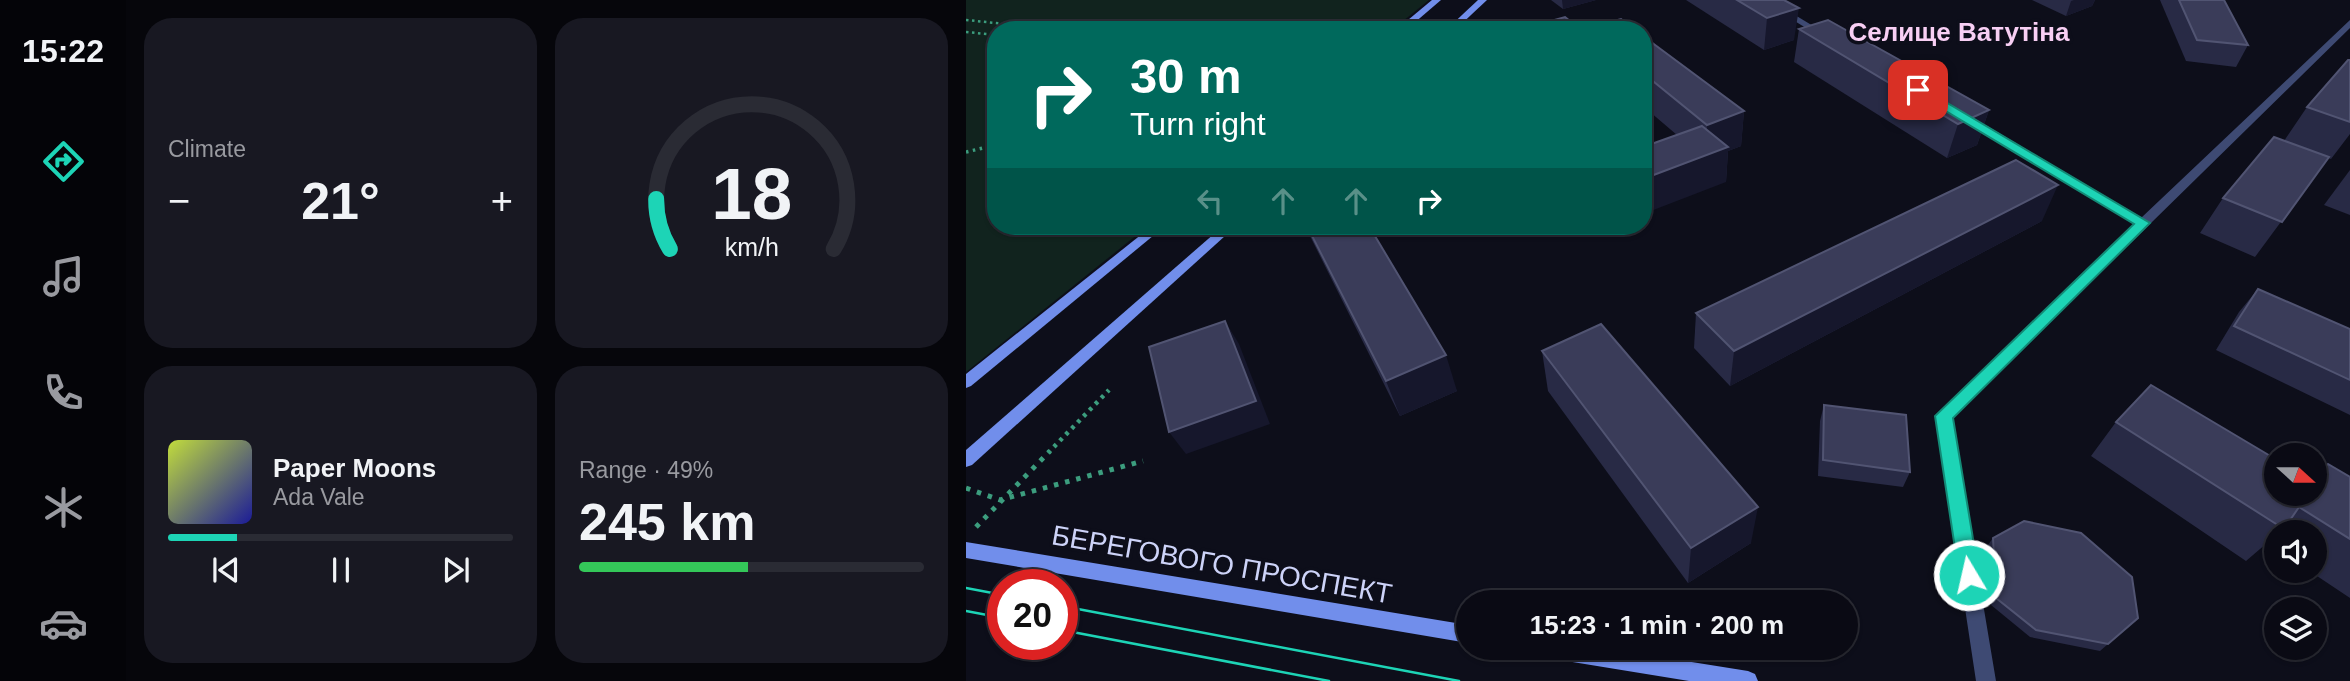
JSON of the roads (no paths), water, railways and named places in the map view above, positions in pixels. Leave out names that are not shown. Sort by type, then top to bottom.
[{"type":"street","points":[[1411,21],[1437,0]]},
{"type":"street","points":[[1460,21],[1483,0]]},
{"type":"street","points":[[966,382],[1148,235]]},
{"type":"street","points":[[966,460],[1220,235]]},
{"type":"street","name":"БЕРЕГОВОГО ПРОСПЕКТ","points":[[966,550],[1456,632]]},
{"type":"street","points":[[1621,660],[1748,681]]},
{"type":"lane","points":[[1764,0],[1830,38]]},
{"type":"lane","points":[[1986,681],[1944,416],[2350,23]]},
{"type":"lane","points":[[1958,113],[2143,223]]},
{"type":"tram line","points":[[966,588],[987,592]]},
{"type":"tram line","points":[[1078,609],[1459,681]]},
{"type":"tram line","points":[[966,611],[987,615]]},
{"type":"tram line","points":[[1078,633],[1329,681]]},
{"type":"district","name":"Селище Ватутіна","points":[[1959,32]]}]
